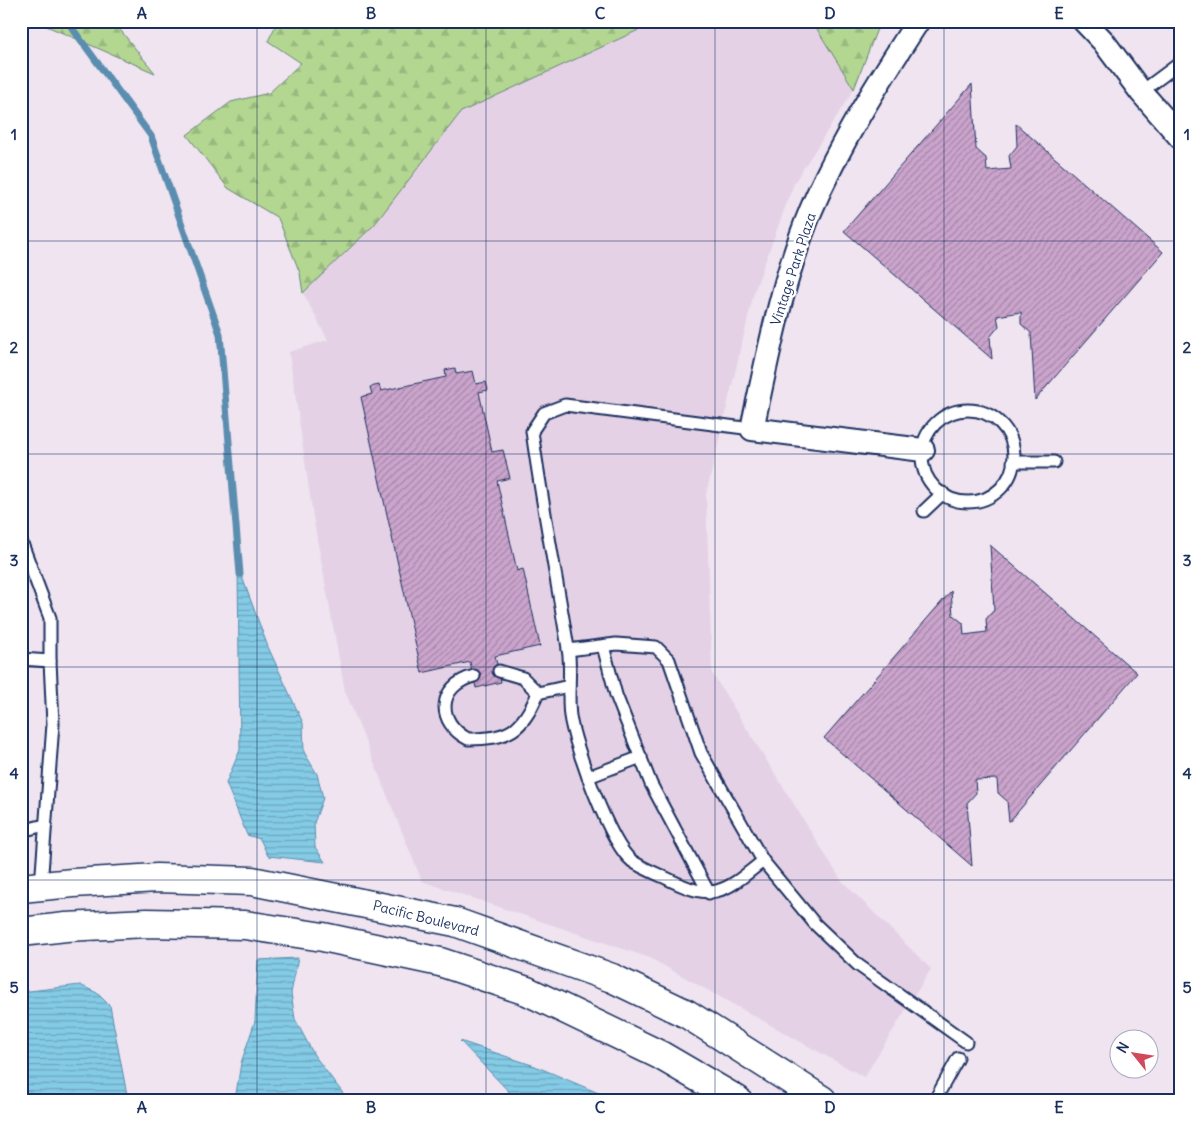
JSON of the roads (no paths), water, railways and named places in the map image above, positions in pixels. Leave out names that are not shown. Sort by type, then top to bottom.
[{"type":"main road","name":"Pacific Boulevard","points":[[31,887],[157,878],[252,881],[329,895],[455,922],[612,978],[687,1014],[822,1100]]},
{"type":"main road","points":[[21,932],[66,927],[148,923],[245,925],[323,937],[440,962],[527,991],[660,1055],[737,1100]]},
{"type":"street","name":"Vintage Park Plaza","points":[[752,430],[780,304],[811,210],[849,135],[918,21]]},
{"type":"street","points":[[1084,21],[1103,41],[1141,92],[1180,138]]},
{"type":"street","points":[[752,430],[923,450]]},
{"type":"lane","points":[[1141,92],[1180,63]]},
{"type":"lane","points":[[752,430],[565,406],[544,413],[532,430],[549,546],[568,650],[570,717],[588,777],[619,846],[632,861],[671,881],[709,893],[729,888],[763,861]]},
{"type":"lane","points":[[958,410],[974,410],[992,416],[1006,429],[1013,443],[1014,462],[1008,478],[997,491],[980,500],[966,502],[951,499],[934,487],[924,470],[923,450],[926,434],[939,420],[958,410]]},
{"type":"lane","points":[[1014,462],[1054,462]]},
{"type":"lane","points":[[924,511],[943,493]]},
{"type":"lane","points":[[21,541],[50,618],[53,724],[45,825],[31,887]]},
{"type":"lane","points":[[568,650],[616,644],[656,647],[669,660],[701,753],[763,861],[815,924],[858,965],[966,1042]]},
{"type":"lane","points":[[603,646],[616,695],[651,784],[709,893]]},
{"type":"lane","points":[[21,658],[50,661]]},
{"type":"lane","points":[[499,672],[523,678],[538,693]]},
{"type":"lane","points":[[474,676],[464,679],[451,689],[445,698],[444,706],[452,729],[468,739],[513,732],[528,716],[538,693]]},
{"type":"lane","points":[[538,693],[569,686]]},
{"type":"lane","points":[[588,777],[641,757]]},
{"type":"lane","points":[[21,832],[45,825]]},
{"type":"lane","points":[[934,1100],[958,1058]]},
{"type":"water","points":[[238,566],[268,647],[303,723],[304,752],[317,774],[323,798],[314,823],[315,847],[325,862],[268,856],[260,839],[247,835],[226,783],[240,750]]},
{"type":"water","points":[[298,958],[291,993],[295,1019],[314,1055],[348,1100],[235,1100],[241,1063],[255,1021],[258,960]]},
{"type":"water","points":[[80,985],[97,993],[110,1006],[128,1100],[21,1100],[21,992]]},
{"type":"water","points":[[460,1041],[535,1066],[615,1100],[517,1100]]},
{"type":"waterway","points":[[67,21],[151,136],[220,334],[240,574]]}]
